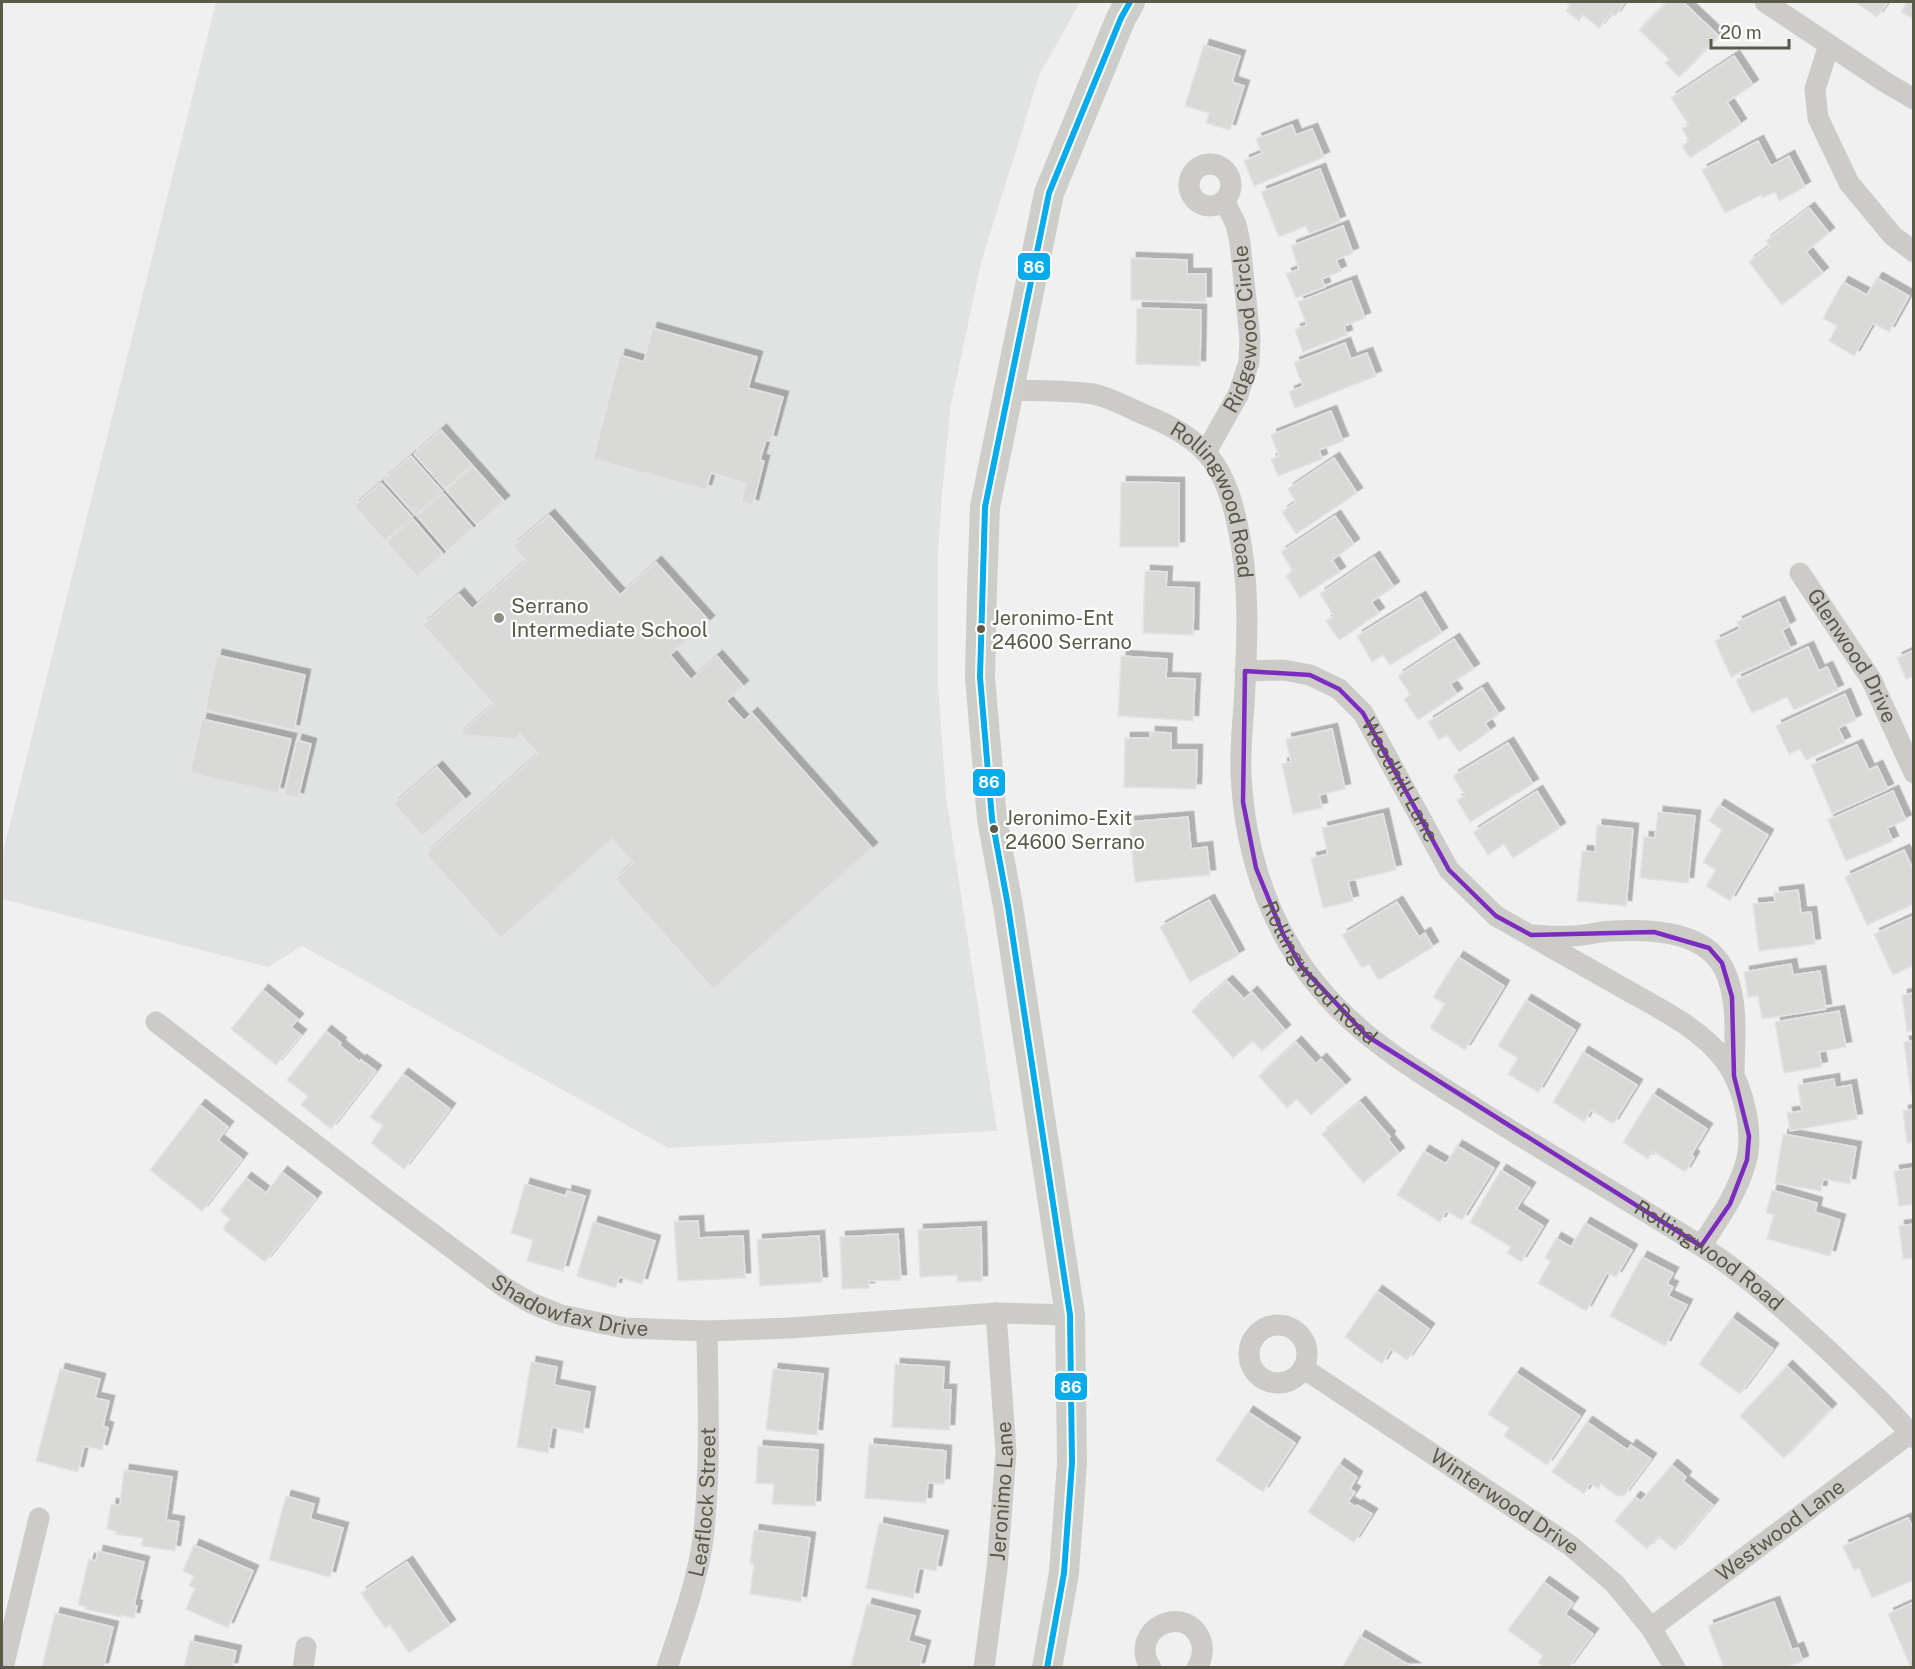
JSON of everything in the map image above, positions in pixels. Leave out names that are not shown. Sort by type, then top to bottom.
[{"type":"main road","points":[[1047,1668],[1064,1573],[1072,1463],[1070,1315],[1008,906],[992,819],[980,677],[986,507],[1049,193],[1121,18],[1130,2]]},
{"type":"street","points":[[1765,2],[1914,99]]},
{"type":"street","points":[[1828,45],[1815,89],[1818,118],[1849,183],[1893,236],[1914,252]]},
{"type":"street","name":"Ridgewood Circle","points":[[1206,453],[1238,395],[1249,362],[1250,339],[1240,243],[1236,224],[1224,201]]},
{"type":"street","name":"Rollingwood Road","points":[[1009,390],[1095,394],[1163,423],[1194,442],[1206,453],[1222,476],[1233,505],[1243,550],[1246,597],[1245,671],[1240,770],[1248,834],[1268,903],[1301,966],[1328,998],[1392,1055],[1491,1119],[1735,1269],[1796,1321],[1877,1397],[1912,1435]]},
{"type":"street","name":"Glenwood Drive","points":[[1800,573],[1871,679],[1914,773]]},
{"type":"street","name":"Woodhill Lane","points":[[1245,671],[1284,670],[1301,673],[1310,675],[1339,690],[1363,713],[1449,870],[1496,916],[1681,1022],[1709,1045],[1734,1076]]},
{"type":"street","name":"Woodhill Lane","points":[[1531,935],[1573,936],[1612,931],[1677,935],[1709,948],[1722,963],[1728,977],[1732,997],[1734,1076],[1749,1136],[1747,1160],[1730,1204],[1701,1246]]},
{"type":"street","name":"Shadowfax Drive","points":[[156,1022],[504,1287],[531,1303],[561,1315],[625,1328],[707,1331],[790,1328],[996,1313],[1070,1315]]},
{"type":"street","name":"Jeronimo Lane","points":[[984,1668],[997,1569],[1006,1452],[996,1313]]},
{"type":"street","name":"Leaflock Street","points":[[667,1668],[695,1581],[703,1538],[709,1435],[707,1331]]},
{"type":"street","name":"Winterwood Drive","points":[[1304,1368],[1571,1546],[1615,1584],[1651,1628],[1675,1668]]},
{"type":"street","name":"Westwood Lane","points":[[1651,1628],[1912,1435]]},
{"type":"street","points":[[3,1668],[39,1518]]},
{"type":"street","points":[[1151,1668],[1145,1647],[1148,1637],[1161,1624],[1170,1621],[1179,1622],[1195,1630],[1203,1647],[1200,1667]]},
{"type":"highlighted area","points":[[1245,671],[1310,675],[1339,689],[1363,713],[1449,870],[1496,916],[1531,935],[1654,932],[1709,948],[1722,963],[1732,997],[1734,1076],[1749,1136],[1747,1160],[1730,1204],[1701,1246],[1367,1036],[1301,966],[1283,934],[1256,868],[1243,802]]},
{"type":"shaded area","name":"Serrano Intermediate School","points":[[216,2],[1080,2],[1039,76],[981,263],[951,404],[942,494],[938,552],[938,684],[946,796],[997,1131],[668,1148],[302,946],[268,967],[2,899],[2,856]]},
{"type":"building","points":[[1565,2],[1625,2],[1615,16],[1611,13],[1599,28],[1583,15],[1579,21],[1566,11],[1570,5]]},
{"type":"building","points":[[1667,2],[1683,2],[1719,36],[1679,77],[1665,63],[1669,59],[1639,30]]},
{"type":"building","points":[[1855,2],[1888,2],[1877,17]]},
{"type":"building","points":[[1907,2],[1914,2],[1914,19],[1901,12]]},
{"type":"building","points":[[1204,45],[1240,56],[1232,82],[1244,86],[1230,130],[1206,123],[1209,113],[1185,106]]},
{"type":"building","points":[[1734,56],[1753,85],[1727,102],[1741,124],[1690,158],[1682,146],[1689,141],[1682,129],[1689,125],[1671,98]]},
{"type":"building","points":[[1292,125],[1296,135],[1312,129],[1324,157],[1254,186],[1244,161],[1262,153],[1256,139]]},
{"type":"building","points":[[1758,141],[1771,166],[1789,156],[1805,187],[1779,201],[1775,192],[1762,198],[1761,195],[1725,213],[1702,170]]},
{"type":"building","points":[[1320,169],[1340,221],[1309,234],[1306,226],[1279,237],[1261,192]]},
{"type":"building","points":[[1809,208],[1829,233],[1806,252],[1823,273],[1782,305],[1749,262],[1770,246],[1766,241]]},
{"type":"building","points":[[1343,226],[1353,253],[1336,260],[1341,271],[1322,279],[1325,287],[1296,298],[1286,274],[1299,269],[1291,246]]},
{"type":"building","points":[[1131,258],[1187,260],[1187,274],[1206,274],[1206,302],[1131,300]]},
{"type":"building","points":[[1877,278],[1909,296],[1889,332],[1873,323],[1854,356],[1829,341],[1837,326],[1823,318],[1843,282],[1867,295]]},
{"type":"building","points":[[1351,281],[1365,318],[1344,326],[1347,335],[1303,352],[1295,330],[1307,325],[1298,302]]},
{"type":"building","points":[[1137,308],[1201,310],[1200,366],[1136,364]]},
{"type":"building","points":[[652,328],[757,357],[748,388],[783,397],[771,441],[766,440],[760,460],[764,461],[753,505],[741,502],[746,483],[711,473],[706,490],[593,459],[620,355],[644,362]]},
{"type":"building","points":[[1345,343],[1351,359],[1367,353],[1376,376],[1295,408],[1289,392],[1303,386],[1294,363]]},
{"type":"building","points":[[1331,411],[1343,441],[1319,450],[1322,459],[1278,476],[1271,459],[1279,456],[1271,435]]},
{"type":"building","points":[[441,430],[472,465],[445,489],[414,454]]},
{"type":"building","points":[[411,456],[442,491],[415,515],[384,480]]},
{"type":"building","points":[[1334,458],[1357,493],[1296,534],[1282,512],[1296,502],[1288,489]]},
{"type":"building","points":[[473,466],[504,501],[477,525],[446,490]]},
{"type":"building","points":[[1121,482],[1179,483],[1179,547],[1120,547]]},
{"type":"building","points":[[381,483],[412,517],[385,541],[354,506]]},
{"type":"building","points":[[443,493],[473,528],[447,551],[417,516]]},
{"type":"building","points":[[549,515],[620,595],[656,562],[709,621],[670,655],[691,680],[717,656],[743,686],[726,701],[744,721],[752,713],[872,848],[713,989],[615,879],[633,863],[612,839],[501,938],[426,854],[538,754],[520,734],[516,739],[459,735],[493,704],[423,625],[459,594],[472,609],[526,561],[513,546]]},
{"type":"building","points":[[1335,516],[1354,544],[1332,560],[1340,572],[1300,598],[1286,576],[1293,571],[1281,552]]},
{"type":"building","points":[[413,519],[443,554],[417,577],[386,542]]},
{"type":"building","points":[[1374,557],[1394,587],[1371,602],[1379,613],[1339,640],[1326,621],[1334,616],[1320,594]]},
{"type":"building","points":[[1145,571],[1167,572],[1166,587],[1194,588],[1193,635],[1143,633]]},
{"type":"building","points":[[1420,597],[1442,633],[1390,665],[1383,655],[1372,662],[1357,636]]},
{"type":"building","points":[[1779,602],[1790,626],[1782,630],[1791,649],[1731,677],[1715,641],[1740,629],[1737,622]]},
{"type":"building","points":[[1454,639],[1474,669],[1450,684],[1457,694],[1418,720],[1404,699],[1411,695],[1398,676]]},
{"type":"building","points":[[1808,647],[1819,671],[1827,667],[1838,690],[1794,710],[1787,697],[1752,713],[1736,680]]},
{"type":"building","points":[[1914,650],[1914,676],[1906,679],[1897,658]]},
{"type":"building","points":[[217,655],[305,675],[294,730],[205,710]]},
{"type":"building","points":[[1121,656],[1167,659],[1166,678],[1195,679],[1193,721],[1118,716]]},
{"type":"building","points":[[1482,688],[1499,714],[1485,723],[1490,731],[1459,752],[1447,735],[1439,740],[1428,722]]},
{"type":"building","points":[[1845,694],[1856,720],[1838,728],[1845,742],[1806,760],[1800,749],[1789,754],[1776,726]]},
{"type":"building","points":[[202,719],[291,739],[278,793],[190,773]]},
{"type":"building","points":[[1332,729],[1345,789],[1319,795],[1322,808],[1293,814],[1282,764],[1291,762],[1286,739]]},
{"type":"building","points":[[1150,732],[1171,733],[1171,750],[1197,750],[1196,789],[1124,787],[1125,738],[1150,738]]},
{"type":"building","points":[[297,740],[311,744],[298,798],[284,795]]},
{"type":"building","points":[[1508,743],[1533,784],[1470,822],[1457,800],[1465,795],[1453,776]]},
{"type":"building","points":[[1857,745],[1869,770],[1877,766],[1888,789],[1832,814],[1811,765]]},
{"type":"building","points":[[437,767],[465,799],[422,836],[394,804]]},
{"type":"building","points":[[1537,791],[1560,828],[1513,858],[1504,844],[1488,855],[1473,832]]},
{"type":"building","points":[[1893,791],[1906,820],[1887,828],[1893,841],[1846,861],[1828,820]]},
{"type":"building","points":[[1719,805],[1768,835],[1730,901],[1706,886],[1716,870],[1703,862],[1722,830],[1709,821]]},
{"type":"building","points":[[1658,812],[1695,816],[1688,883],[1640,878],[1644,837],[1655,838]]},
{"type":"building","points":[[1383,814],[1396,870],[1348,881],[1353,901],[1323,908],[1311,858],[1328,854],[1322,828]]},
{"type":"building","points":[[1188,817],[1191,849],[1207,847],[1210,875],[1135,882],[1129,822]]},
{"type":"building","points":[[1597,825],[1633,829],[1626,906],[1577,901],[1582,851],[1595,852]]},
{"type":"building","points":[[1904,850],[1914,871],[1914,904],[1867,925],[1845,877]]},
{"type":"building","points":[[1798,890],[1801,913],[1811,912],[1815,944],[1759,951],[1753,904],[1775,902],[1774,893]]},
{"type":"building","points":[[1209,900],[1239,955],[1190,982],[1160,927]]},
{"type":"building","points":[[1397,902],[1419,937],[1425,933],[1433,947],[1379,980],[1369,964],[1362,968],[1342,935]]},
{"type":"building","points":[[1914,916],[1914,965],[1893,975],[1874,934]]},
{"type":"building","points":[[1458,957],[1504,986],[1465,1050],[1430,1028],[1445,1004],[1433,997]]},
{"type":"building","points":[[1791,964],[1793,975],[1820,971],[1826,1009],[1762,1019],[1758,996],[1748,997],[1744,972]]},
{"type":"building","points":[[1227,981],[1244,999],[1252,992],[1285,1030],[1262,1051],[1253,1041],[1233,1058],[1192,1011]]},
{"type":"building","points":[[263,990],[298,1019],[291,1027],[301,1035],[276,1065],[231,1029]]},
{"type":"building","points":[[1914,993],[1914,1031],[1907,1031],[1902,995]]},
{"type":"building","points":[[1526,1000],[1575,1030],[1538,1092],[1508,1074],[1518,1058],[1498,1046]]},
{"type":"building","points":[[1839,1011],[1846,1047],[1819,1052],[1822,1067],[1784,1073],[1775,1022]]},
{"type":"building","points":[[326,1031],[360,1062],[361,1060],[376,1071],[331,1129],[301,1105],[308,1096],[287,1080]]},
{"type":"building","points":[[1914,1041],[1914,1094],[1911,1094],[1904,1042]]},
{"type":"building","points":[[1296,1042],[1316,1064],[1321,1059],[1345,1085],[1311,1115],[1297,1099],[1287,1108],[1259,1076]]},
{"type":"building","points":[[1583,1052],[1637,1085],[1613,1124],[1591,1110],[1584,1122],[1553,1102]]},
{"type":"building","points":[[403,1074],[450,1109],[404,1169],[371,1143],[383,1126],[370,1117]]},
{"type":"building","points":[[1834,1079],[1835,1088],[1851,1085],[1857,1119],[1790,1131],[1787,1113],[1802,1111],[1798,1085]]},
{"type":"building","points":[[1653,1094],[1707,1129],[1691,1155],[1694,1157],[1685,1172],[1653,1151],[1648,1159],[1623,1142]]},
{"type":"building","points":[[1360,1102],[1390,1137],[1388,1139],[1399,1153],[1363,1183],[1322,1134]]},
{"type":"building","points":[[200,1105],[228,1127],[218,1140],[242,1159],[202,1211],[150,1170]]},
{"type":"building","points":[[1914,1109],[1914,1142],[1907,1143],[1903,1111]]},
{"type":"building","points":[[1783,1134],[1856,1147],[1850,1184],[1823,1179],[1821,1191],[1775,1183]]},
{"type":"building","points":[[1457,1146],[1494,1168],[1462,1220],[1446,1211],[1440,1222],[1397,1195],[1424,1151],[1446,1164]]},
{"type":"building","points":[[1914,1168],[1914,1204],[1899,1206],[1894,1171]]},
{"type":"building","points":[[1501,1170],[1530,1188],[1516,1209],[1543,1226],[1521,1262],[1507,1253],[1511,1247],[1470,1222]]},
{"type":"building","points":[[282,1172],[316,1198],[265,1262],[223,1229],[230,1219],[220,1211],[246,1178],[266,1193]]},
{"type":"building","points":[[525,1184],[566,1196],[567,1191],[585,1196],[563,1271],[527,1261],[533,1240],[511,1233]]},
{"type":"building","points":[[1772,1190],[1817,1203],[1815,1212],[1840,1220],[1830,1256],[1767,1239],[1774,1215],[1766,1213]]},
{"type":"building","points":[[698,1221],[699,1238],[743,1236],[745,1278],[678,1281],[674,1222]]},
{"type":"building","points":[[593,1222],[655,1241],[642,1284],[619,1277],[616,1288],[577,1276]]},
{"type":"building","points":[[1585,1223],[1632,1250],[1616,1277],[1607,1273],[1586,1311],[1538,1283],[1551,1261],[1545,1258],[1556,1238],[1571,1247]]},
{"type":"building","points":[[1914,1224],[1914,1258],[1903,1259],[1899,1226]]},
{"type":"building","points":[[981,1227],[982,1281],[957,1282],[957,1275],[920,1277],[918,1230]]},
{"type":"building","points":[[898,1234],[901,1280],[869,1281],[869,1288],[842,1289],[840,1237]]},
{"type":"building","points":[[819,1236],[822,1282],[760,1286],[757,1240]]},
{"type":"building","points":[[1642,1257],[1673,1273],[1667,1284],[1673,1287],[1668,1296],[1687,1305],[1665,1346],[1610,1316]]},
{"type":"building","points":[[1377,1291],[1429,1329],[1407,1360],[1391,1349],[1382,1364],[1345,1337]]},
{"type":"building","points":[[1732,1318],[1773,1349],[1740,1394],[1699,1364]]},
{"type":"building","points":[[531,1362],[557,1367],[554,1385],[590,1392],[583,1433],[552,1427],[548,1453],[517,1447]]},
{"type":"building","points":[[895,1364],[944,1367],[943,1390],[951,1390],[949,1430],[892,1427]]},
{"type":"building","points":[[1787,1366],[1831,1409],[1784,1458],[1740,1416]]},
{"type":"building","points":[[60,1369],[100,1379],[95,1398],[109,1401],[103,1426],[108,1428],[102,1450],[84,1446],[78,1472],[36,1461]]},
{"type":"building","points":[[773,1369],[823,1374],[817,1435],[766,1430]]},
{"type":"building","points":[[1516,1373],[1580,1416],[1547,1465],[1504,1436],[1509,1428],[1488,1414]]},
{"type":"building","points":[[1248,1412],[1295,1443],[1263,1492],[1216,1460]]},
{"type":"building","points":[[1587,1422],[1628,1450],[1631,1445],[1651,1459],[1624,1495],[1617,1496],[1601,1484],[1598,1489],[1590,1483],[1584,1494],[1552,1472]]},
{"type":"building","points":[[869,1444],[946,1451],[944,1484],[928,1483],[926,1503],[865,1498]]},
{"type":"building","points":[[758,1446],[818,1450],[815,1506],[772,1504],[774,1484],[756,1483]]},
{"type":"building","points":[[1339,1464],[1357,1477],[1350,1489],[1355,1492],[1348,1502],[1372,1514],[1354,1542],[1308,1512]]},
{"type":"building","points":[[1672,1465],[1686,1477],[1683,1481],[1713,1505],[1675,1550],[1658,1536],[1647,1549],[1615,1521],[1635,1497],[1641,1501]]},
{"type":"building","points":[[124,1470],[172,1477],[166,1520],[179,1522],[175,1551],[141,1546],[143,1538],[116,1534],[116,1531],[107,1529],[111,1504],[120,1505]]},
{"type":"building","points":[[286,1496],[314,1504],[310,1519],[343,1528],[330,1577],[269,1560]]},
{"type":"building","points":[[1908,1518],[1914,1530],[1914,1580],[1872,1598],[1859,1568],[1854,1570],[1843,1546]]},
{"type":"building","points":[[879,1523],[943,1536],[936,1571],[919,1568],[913,1598],[866,1588]]},
{"type":"building","points":[[754,1530],[810,1538],[801,1602],[750,1594],[754,1564],[750,1563]]},
{"type":"building","points":[[194,1545],[253,1571],[228,1628],[186,1609],[195,1588],[189,1586],[194,1576],[183,1571]]},
{"type":"building","points":[[98,1551],[144,1562],[134,1605],[137,1606],[134,1618],[85,1609],[86,1607],[78,1605],[89,1559],[96,1561]]},
{"type":"building","points":[[407,1562],[450,1625],[409,1653],[390,1625],[385,1628],[361,1593]]},
{"type":"building","points":[[1544,1582],[1573,1603],[1565,1614],[1593,1634],[1568,1668],[1546,1668],[1538,1662],[1543,1656],[1508,1630]]},
{"type":"building","points":[[1774,1602],[1792,1650],[1798,1648],[1803,1661],[1785,1668],[1724,1668],[1708,1626]]},
{"type":"building","points":[[1914,1602],[1914,1668],[1911,1668],[1888,1614]]},
{"type":"building","points":[[867,1604],[915,1616],[908,1641],[925,1646],[919,1668],[851,1666]]},
{"type":"building","points":[[55,1613],[113,1627],[103,1668],[42,1668]]},
{"type":"building","points":[[1360,1636],[1414,1668],[1342,1668]]},
{"type":"building","points":[[190,1641],[236,1651],[232,1668],[184,1668]]},
{"type":"transit line","name":"86","points":[[1047,1668],[1064,1573],[1072,1463],[1070,1315],[1008,906],[992,819],[980,677],[985,507],[1049,193],[1121,18],[1130,2]]},
{"type":"place","name":"Serrano Intermediate School","points":[[499,618]]},
{"type":"place","name":"Jeronimo-Ent 24600 Serrano","points":[[981,629]]},
{"type":"place","name":"Jeronimo-Exit 24600 Serrano","points":[[994,829]]}]
